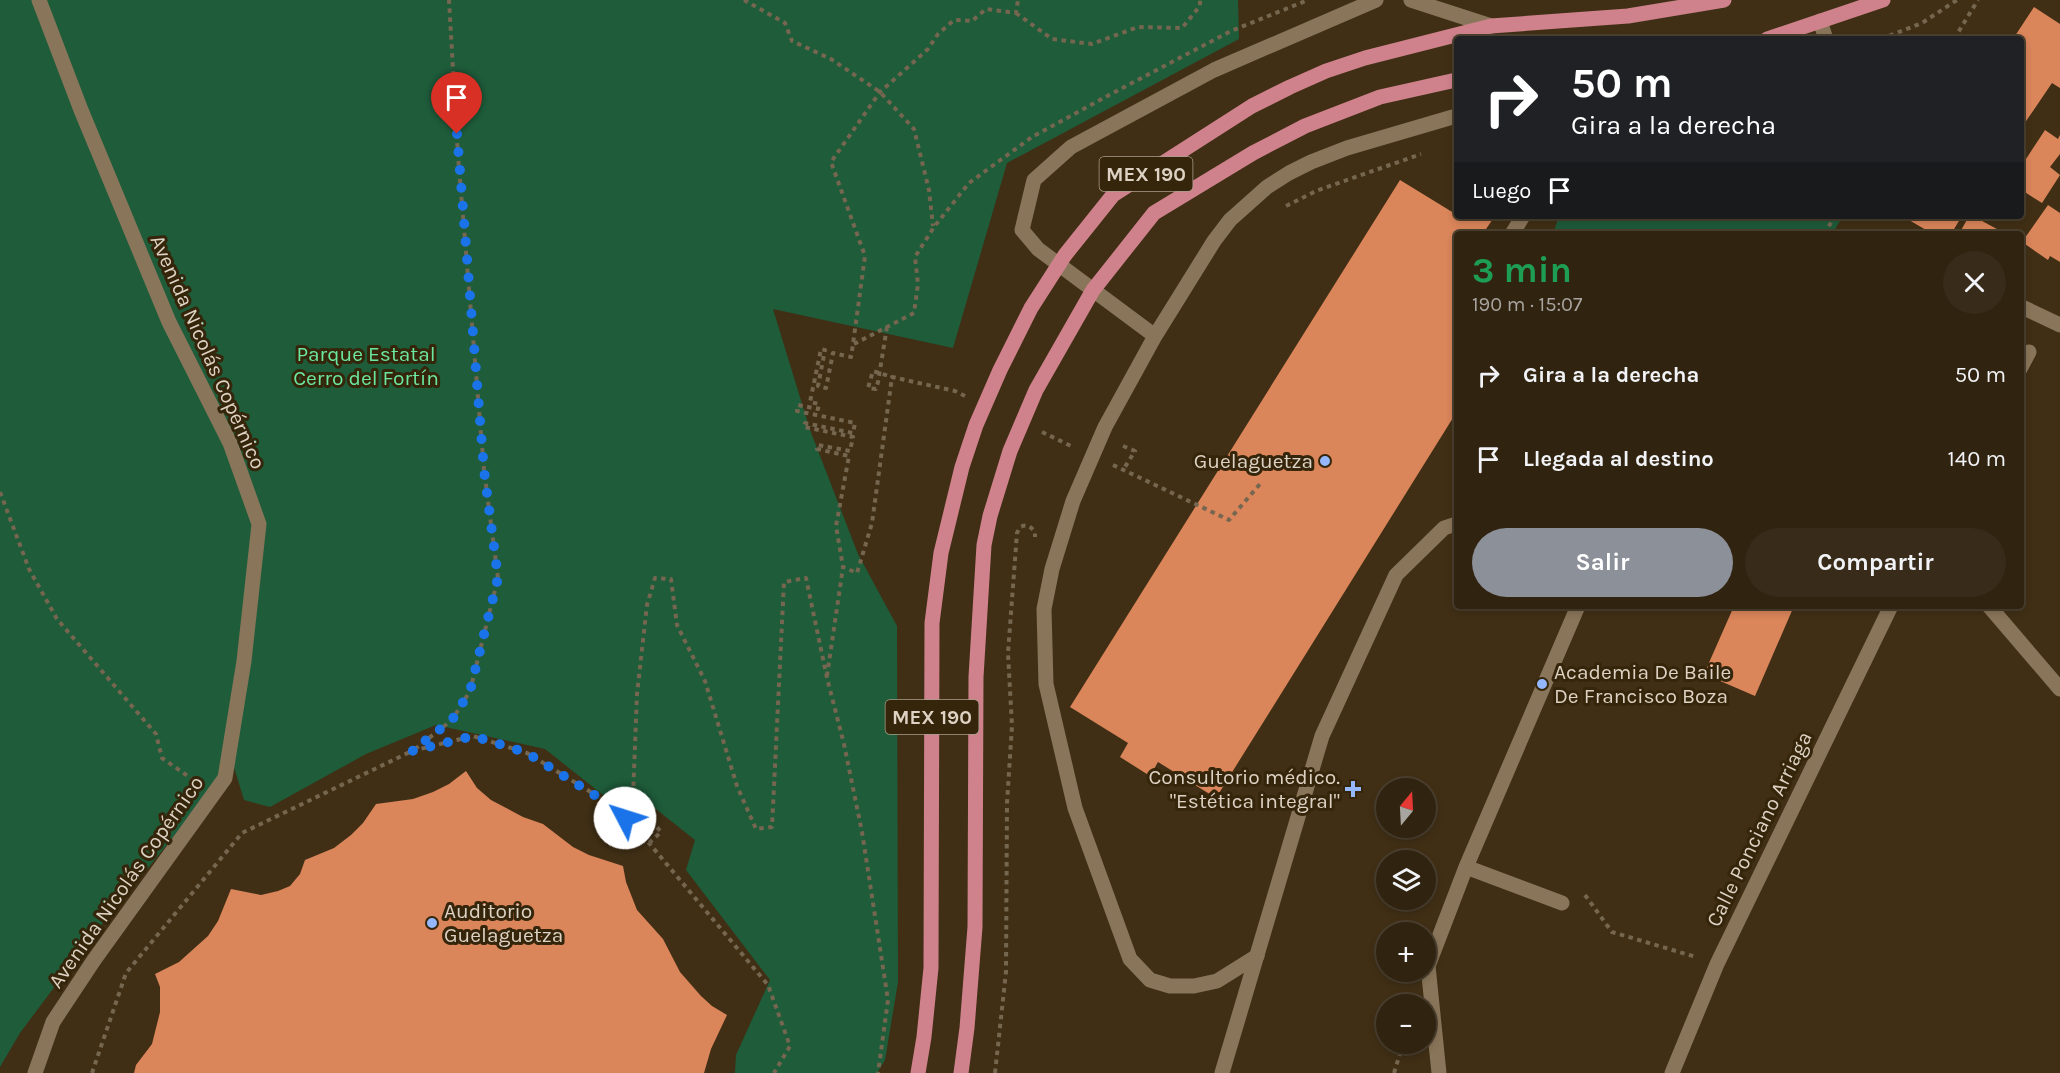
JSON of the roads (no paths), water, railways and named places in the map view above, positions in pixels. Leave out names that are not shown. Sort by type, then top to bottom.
[{"type":"main road","name":"MEX 190","points":[[918,1073],[931,968],[932,623],[941,553],[962,467],[976,425],[1031,308],[1065,255],[1113,195],[1252,106],[1290,87],[1365,58],[1491,26],[1628,16],[1724,0]]},
{"type":"main road","points":[[1776,36],[1884,0]]},
{"type":"main road","name":"MEX 190","points":[[962,1073],[975,927],[976,677],[984,545],[990,516],[1010,451],[1036,390],[1093,290],[1154,213],[1253,153],[1305,126],[1380,98],[1454,80]]},
{"type":"street","name":"Avenida Nicolás Copérnico","points":[[35,1073],[53,1022],[94,960],[225,778],[244,661],[258,524],[230,443],[169,322],[81,110],[39,0]]},
{"type":"street","points":[[1155,336],[1038,249],[1022,230],[1034,180],[1071,147],[1214,70],[1376,0]]},
{"type":"street","points":[[1411,0],[1491,26]]},
{"type":"street","points":[[1820,21],[1825,36]]},
{"type":"street","points":[[1257,956],[1218,981],[1194,986],[1170,986],[1150,980],[1130,959],[1075,808],[1046,684],[1044,609],[1052,569],[1073,501],[1105,427],[1155,336],[1230,220],[1267,187],[1296,169],[1347,148],[1454,117]]},
{"type":"street","points":[[2024,307],[2057,318]]},
{"type":"street","points":[[2024,361],[2029,352]]},
{"type":"street","points":[[1222,1073],[1322,736],[1396,575],[1444,528],[1454,525]]},
{"type":"street","points":[[1439,1073],[1428,966],[1466,867],[1577,609]]},
{"type":"street","name":"Calle Ponciano Arriaga","points":[[1672,1073],[1717,964],[1890,609]]},
{"type":"street","points":[[1992,609],[2060,689]]},
{"type":"street","points":[[1466,867],[1562,903]]},
{"type":"place","name":"Guelaguetza","points":[[1325,461]]},
{"type":"place","name":"Academia De Baile De Francisco Boza","points":[[1542,684]]},
{"type":"place","name":"Consultorio médico. \"Estética integral\"","points":[[1353,789]]},
{"type":"place","name":"Auditorio Guelaguetza","points":[[432,923]]},
{"type":"park label","name":"Parque Estatal Cerro del Fortín","points":[[366,366]]}]
